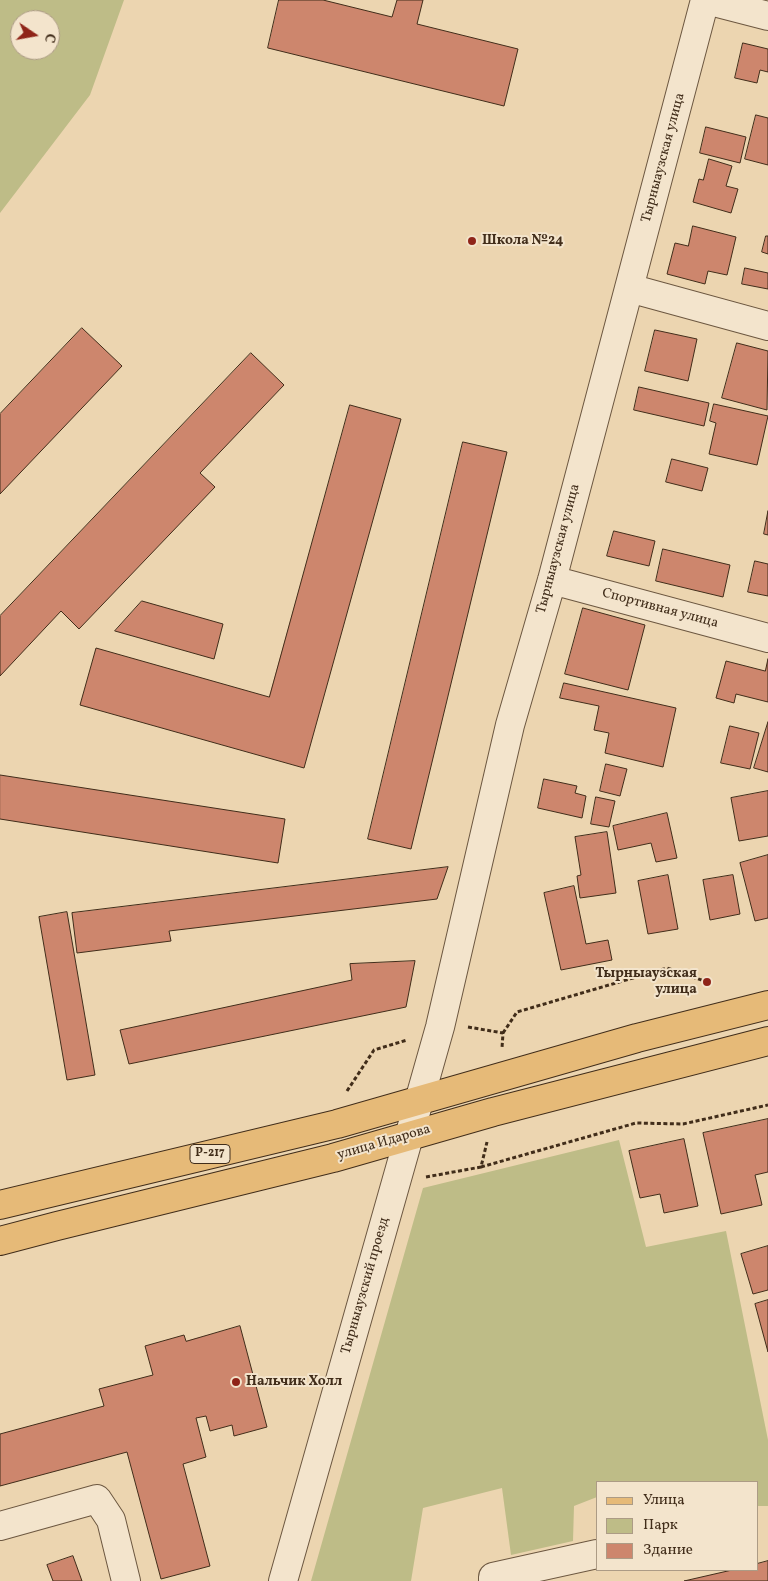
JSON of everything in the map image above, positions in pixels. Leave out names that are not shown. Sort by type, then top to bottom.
[{"type":"main road","name":"Р-217","points":[[0,1205],[337,1124],[637,1038],[768,1005]]},
{"type":"main road","name":"улица Идарова","points":[[0,1242],[56,1226],[333,1158],[493,1112],[768,1041]]},
{"type":"street","points":[[706,0],[768,16]]},
{"type":"street","name":"Тырныаузская улица","points":[[409,1136],[440,1027],[510,725],[552,580],[706,0]]},
{"type":"street","points":[[629,288],[768,326]]},
{"type":"street","name":"Спортивная улица","points":[[552,580],[768,638]]},
{"type":"street","name":"Тырныаузский проезд","points":[[283,1581],[409,1136]]},
{"type":"street","points":[[0,1526],[97,1499],[111,1520],[126,1581]]},
{"type":"street","points":[[493,1581],[493,1577],[596,1554]]},
{"type":"path","points":[[502,1051],[503,1033],[517,1012],[667,968],[707,982]]},
{"type":"path","points":[[467,1027],[503,1033]]},
{"type":"path","points":[[344,1095],[374,1050],[415,1038]]},
{"type":"path","points":[[421,1178],[481,1167],[636,1122],[682,1124],[768,1105]]},
{"type":"path","points":[[481,1167],[489,1135]]},
{"type":"green space","points":[[0,0],[124,0],[90,95],[0,213]]},
{"type":"green space","points":[[619,1140],[646,1247],[726,1231],[768,1440],[768,1506],[758,1506],[758,1481],[596,1481],[596,1497],[574,1506],[573,1541],[511,1555],[502,1488],[423,1508],[411,1581],[311,1581],[423,1188]]},
{"type":"building","points":[[279,0],[323,0],[392,17],[397,0],[423,0],[417,24],[518,49],[504,106],[268,48]]},
{"type":"building","points":[[743,43],[768,49],[768,72],[760,70],[757,83],[735,78]]},
{"type":"building","points":[[756,115],[768,118],[768,165],[745,159]]},
{"type":"building","points":[[706,127],[746,137],[740,163],[700,153]]},
{"type":"building","points":[[709,159],[732,166],[726,186],[738,189],[731,213],[693,202],[699,179],[703,180]]},
{"type":"building","points":[[693,226],[736,237],[727,275],[708,271],[705,284],[667,274],[675,243],[688,246]]},
{"type":"building","points":[[766,236],[768,236],[768,254],[762,252]]},
{"type":"building","points":[[745,268],[768,273],[768,289],[742,284]]},
{"type":"building","points":[[82,328],[122,366],[0,494],[0,414]]},
{"type":"building","points":[[655,330],[697,339],[688,381],[645,371]]},
{"type":"building","points":[[737,343],[768,351],[767,410],[722,398]]},
{"type":"building","points":[[251,353],[284,385],[200,473],[215,487],[79,629],[61,611],[0,676],[0,616]]},
{"type":"building","points":[[639,387],[709,403],[704,426],[634,410]]},
{"type":"building","points":[[714,404],[768,416],[757,465],[709,454],[716,423],[710,421]]},
{"type":"building","points":[[350,405],[401,419],[304,768],[80,705],[96,648],[269,697]]},
{"type":"building","points":[[463,442],[507,452],[411,849],[368,839]]},
{"type":"building","points":[[672,459],[708,468],[702,491],[666,482]]},
{"type":"building","points":[[768,511],[768,535],[764,534]]},
{"type":"building","points":[[614,531],[655,541],[649,566],[607,556]]},
{"type":"building","points":[[663,549],[730,565],[723,597],[656,581]]},
{"type":"building","points":[[755,561],[768,564],[768,596],[748,592]]},
{"type":"building","points":[[142,601],[223,624],[214,659],[115,631]]},
{"type":"building","points":[[583,608],[645,625],[628,690],[565,674]]},
{"type":"building","points":[[768,659],[768,702],[736,694],[734,703],[716,698],[726,661],[765,671]]},
{"type":"building","points":[[564,683],[676,708],[663,767],[605,753],[609,733],[594,730],[599,706],[560,698]]},
{"type":"building","points":[[768,722],[768,772],[754,768]]},
{"type":"building","points":[[730,726],[759,733],[750,769],[721,763]]},
{"type":"building","points":[[606,764],[627,769],[620,796],[600,791]]},
{"type":"building","points":[[0,775],[285,819],[278,863],[0,819]]},
{"type":"building","points":[[544,779],[577,786],[575,793],[586,796],[582,818],[538,808]]},
{"type":"building","points":[[768,791],[768,836],[739,841],[731,798]]},
{"type":"building","points":[[596,797],[615,801],[609,827],[591,824]]},
{"type":"building","points":[[667,813],[677,858],[656,862],[651,843],[618,850],[613,826]]},
{"type":"building","points":[[607,832],[616,893],[580,898],[577,876],[581,875],[575,837]]},
{"type":"building","points":[[768,855],[768,918],[755,921],[740,863]]},
{"type":"building","points":[[448,867],[437,899],[169,931],[171,941],[77,953],[72,913]]},
{"type":"building","points":[[668,875],[678,929],[648,934],[638,881]]},
{"type":"building","points":[[733,875],[740,914],[710,920],[703,880]]},
{"type":"building","points":[[574,886],[586,944],[608,940],[612,960],[561,970],[544,893]]},
{"type":"building","points":[[67,912],[95,1075],[67,1080],[39,917]]},
{"type":"building","points":[[415,961],[406,1007],[129,1064],[120,1030],[352,980],[350,964]]},
{"type":"building","points":[[768,1119],[768,1172],[755,1175],[762,1205],[721,1214],[703,1133]]},
{"type":"building","points":[[684,1139],[698,1206],[664,1213],[660,1194],[640,1198],[629,1151]]},
{"type":"building","points":[[768,1246],[768,1290],[753,1294],[741,1254]]},
{"type":"building","points":[[768,1300],[768,1352],[755,1304]]},
{"type":"building","points":[[240,1326],[267,1427],[234,1436],[232,1425],[210,1431],[206,1416],[196,1418],[206,1457],[183,1464],[210,1566],[161,1579],[127,1452],[0,1486],[0,1434],[104,1406],[99,1389],[153,1375],[145,1346],[184,1335],[186,1341]]},
{"type":"building","points":[[73,1556],[82,1581],[53,1581],[47,1565]]},
{"type":"building","points":[[768,1561],[768,1581],[684,1581],[728,1571],[758,1571],[758,1564]]},
{"type":"place","name":"Школа №24","points":[[472,241]]},
{"type":"place","name":"Тырныаузская улица","points":[[707,982]]},
{"type":"place","name":"Нальчик Холл","points":[[236,1382]]}]
